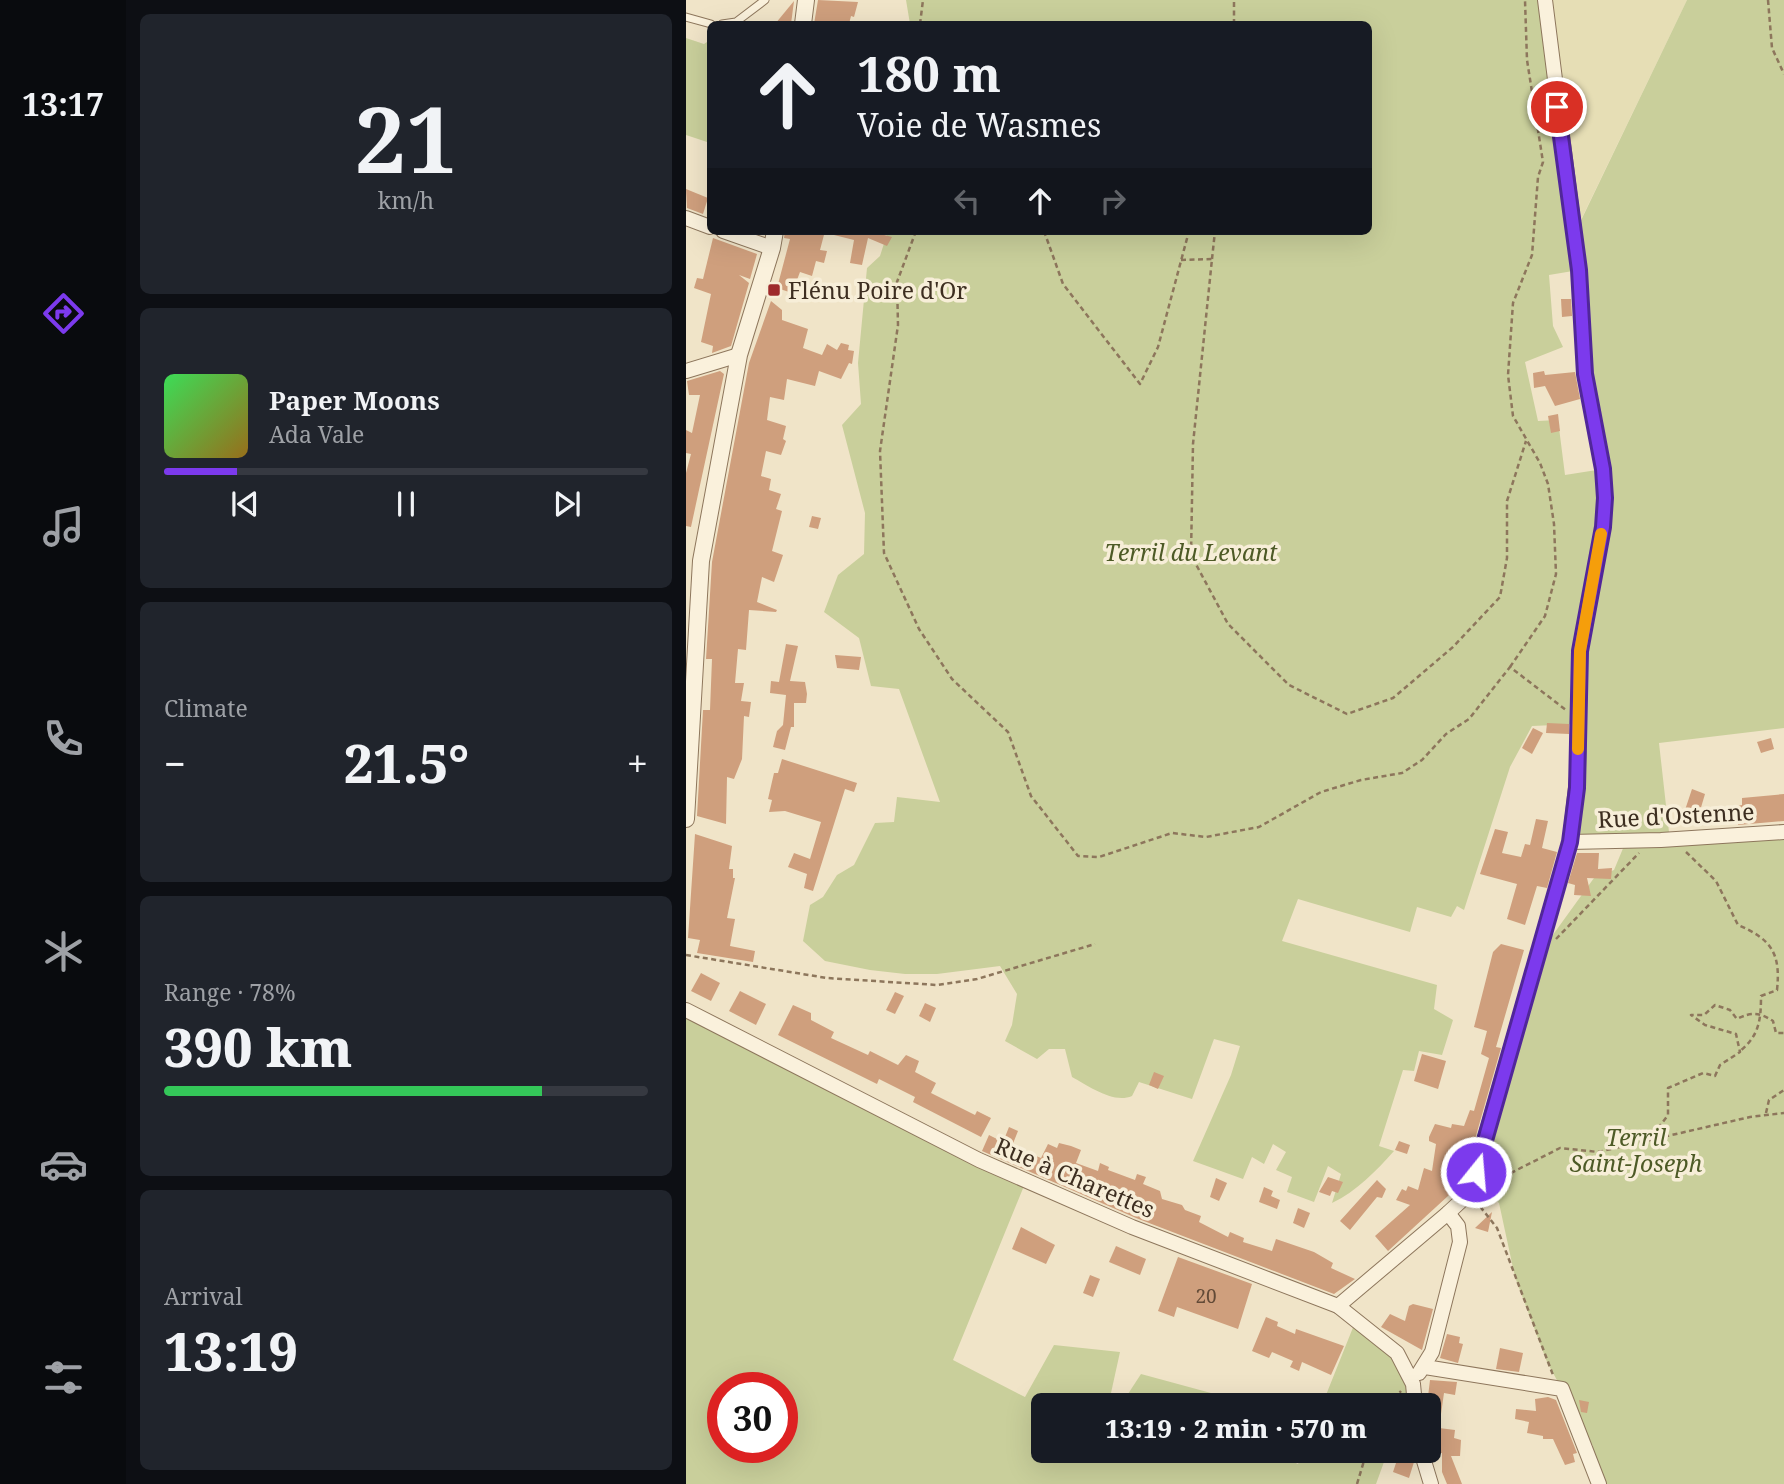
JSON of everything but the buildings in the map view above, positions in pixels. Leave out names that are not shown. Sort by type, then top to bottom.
[{"type":"street","points":[[803,21],[806,0]]},
{"type":"street","points":[[1338,1306],[1448,1213],[1467,1191],[1476,1172],[1570,842],[1576,808],[1580,651],[1603,527],[1604,478],[1585,374],[1579,270],[1545,0]]},
{"type":"street","points":[[686,218],[707,226]]},
{"type":"street","points":[[735,235],[772,248]]},
{"type":"street","points":[[686,819],[701,561],[739,355],[774,235]]},
{"type":"street","points":[[686,371],[739,355]]},
{"type":"street","name":"Rue d'Ostenne","points":[[1570,842],[1784,832]]},
{"type":"street","name":"Rue à Charettes","points":[[686,1010],[990,1166],[1144,1231],[1338,1306],[1396,1353],[1413,1384],[1414,1393]]},
{"type":"street","points":[[1415,1393],[1418,1373],[1425,1367],[1460,1242],[1458,1226],[1448,1213]]},
{"type":"street","points":[[1425,1367],[1562,1389],[1599,1484]]},
{"type":"street","points":[[1425,1463],[1431,1484]]},
{"type":"lane","points":[[737,21],[765,0]]},
{"type":"lane","points":[[686,16],[707,23]]},
{"type":"path","points":[[920,21],[923,0]]},
{"type":"path","points":[[1234,0],[1234,21]]},
{"type":"path","points":[[915,235],[897,282],[898,325],[880,451],[884,553],[919,629],[952,679],[1008,732],[1031,796],[1052,827],[1077,856],[1099,857],[1172,833],[1206,837],[1259,827],[1321,792],[1361,780],[1402,774],[1422,760],[1446,734],[1469,719],[1510,667],[1545,616],[1556,574],[1554,524],[1548,484],[1540,463],[1513,416],[1508,375],[1513,303],[1532,255],[1538,177],[1543,162],[1527,60],[1525,0]]},
{"type":"path","points":[[1768,0],[1772,48],[1784,74]]},
{"type":"path","points":[[1045,235],[1063,284],[1140,384],[1158,347],[1188,235]]},
{"type":"path","points":[[1215,235],[1193,444],[1191,555],[1228,624],[1289,685],[1346,714],[1393,698],[1453,647],[1500,597],[1507,558],[1507,501],[1526,441]]},
{"type":"path","points":[[1181,260],[1212,259]]},
{"type":"path","points":[[1510,667],[1578,716]]},
{"type":"path","points":[[1553,942],[1650,840]]},
{"type":"path","points":[[1659,1137],[1660,1127],[1668,1115],[1668,1088],[1703,1073],[1715,1076],[1720,1065],[1753,1040],[1761,1013],[1761,996],[1777,990],[1779,972],[1774,951],[1759,934],[1738,925],[1716,881],[1686,852]]},
{"type":"path","points":[[686,955],[827,978],[937,985],[977,979],[1095,944]]},
{"type":"path","points":[[1740,1052],[1736,1034],[1705,1025],[1691,1015],[1704,1016],[1715,1005],[1730,1010],[1737,1019],[1749,1013],[1761,1013],[1773,1021],[1776,1033],[1784,1033]]},
{"type":"path","points":[[1766,1115],[1769,1100],[1784,1090]]},
{"type":"path","points":[[1476,1172],[1505,1177],[1560,1148],[1598,1152],[1659,1137],[1784,1113]]},
{"type":"path","points":[[1467,1191],[1497,1228],[1551,1371],[1562,1389]]},
{"type":"path","points":[[1357,1484],[1363,1463]]},
{"type":"shaded area","points":[[1541,0],[1687,0],[1574,234]]},
{"type":"green space","points":[[906,0],[1541,0],[1575,233],[1687,0],[1784,0],[1784,728],[1659,743],[1670,841],[1784,832],[1784,1484],[1599,1484],[1590,1461],[1593,1446],[1547,1362],[1515,1277],[1499,1203],[1473,1180],[1534,961],[1594,878],[1614,870],[1624,846],[1570,842],[1578,724],[1532,726],[1510,767],[1464,910],[1457,906],[1451,917],[1417,907],[1410,932],[1298,899],[1282,941],[1437,985],[1434,1009],[1453,1020],[1442,1055],[1419,1051],[1414,1071],[1403,1070],[1379,1146],[1394,1151],[1358,1187],[1332,1203],[1341,1174],[1328,1166],[1314,1202],[1287,1192],[1292,1177],[1276,1170],[1286,1152],[1273,1144],[1264,1164],[1252,1157],[1243,1179],[1193,1161],[1231,1075],[1240,1046],[1214,1039],[1192,1099],[1139,1082],[1132,1096],[1117,1098],[1072,1077],[1065,1049],[1049,1049],[1037,1059],[1005,1041],[1012,1025],[1017,994],[1000,966],[937,974],[870,970],[825,961],[803,941],[810,905],[823,897],[837,875],[854,865],[875,823],[894,822],[897,797],[940,802],[899,689],[871,686],[859,638],[824,612],[838,575],[864,554],[865,513],[842,425],[861,404],[858,363],[867,268],[880,256],[887,235],[1372,235],[1372,21],[910,21]],"holes":[[[1579,270],[1603,469],[1565,475],[1558,420],[1538,421],[1525,362],[1563,347],[1553,326],[1549,275]]]},
{"type":"green space","points":[[686,38],[704,44],[707,42],[707,142],[686,135]]},
{"type":"green space","points":[[686,1009],[1026,1181],[953,1360],[1025,1397],[1054,1345],[1120,1352],[1111,1393],[1031,1393],[1031,1463],[1384,1463],[1376,1484],[686,1484]]},
{"type":"green space","points":[[1356,1320],[1371,1330],[1413,1384],[1410,1393],[1327,1393]]},
{"type":"green space","points":[[1141,1374],[1211,1393],[1129,1393]]},
{"type":"slow traffic","points":[[1578,749],[1580,651],[1601,534]]},
{"type":"place","name":"Flénu Poire d'Or","points":[[774,290]]},
{"type":"route","points":[[1476,1172],[1570,842],[1576,808],[1580,651],[1603,527],[1603,469],[1585,374],[1579,270],[1557,107]]},
{"type":"park label","name":"Terril du Levant","points":[[1191,552]]},
{"type":"park label","name":"Terril Saint-Joseph","points":[[1636,1150]]}]
